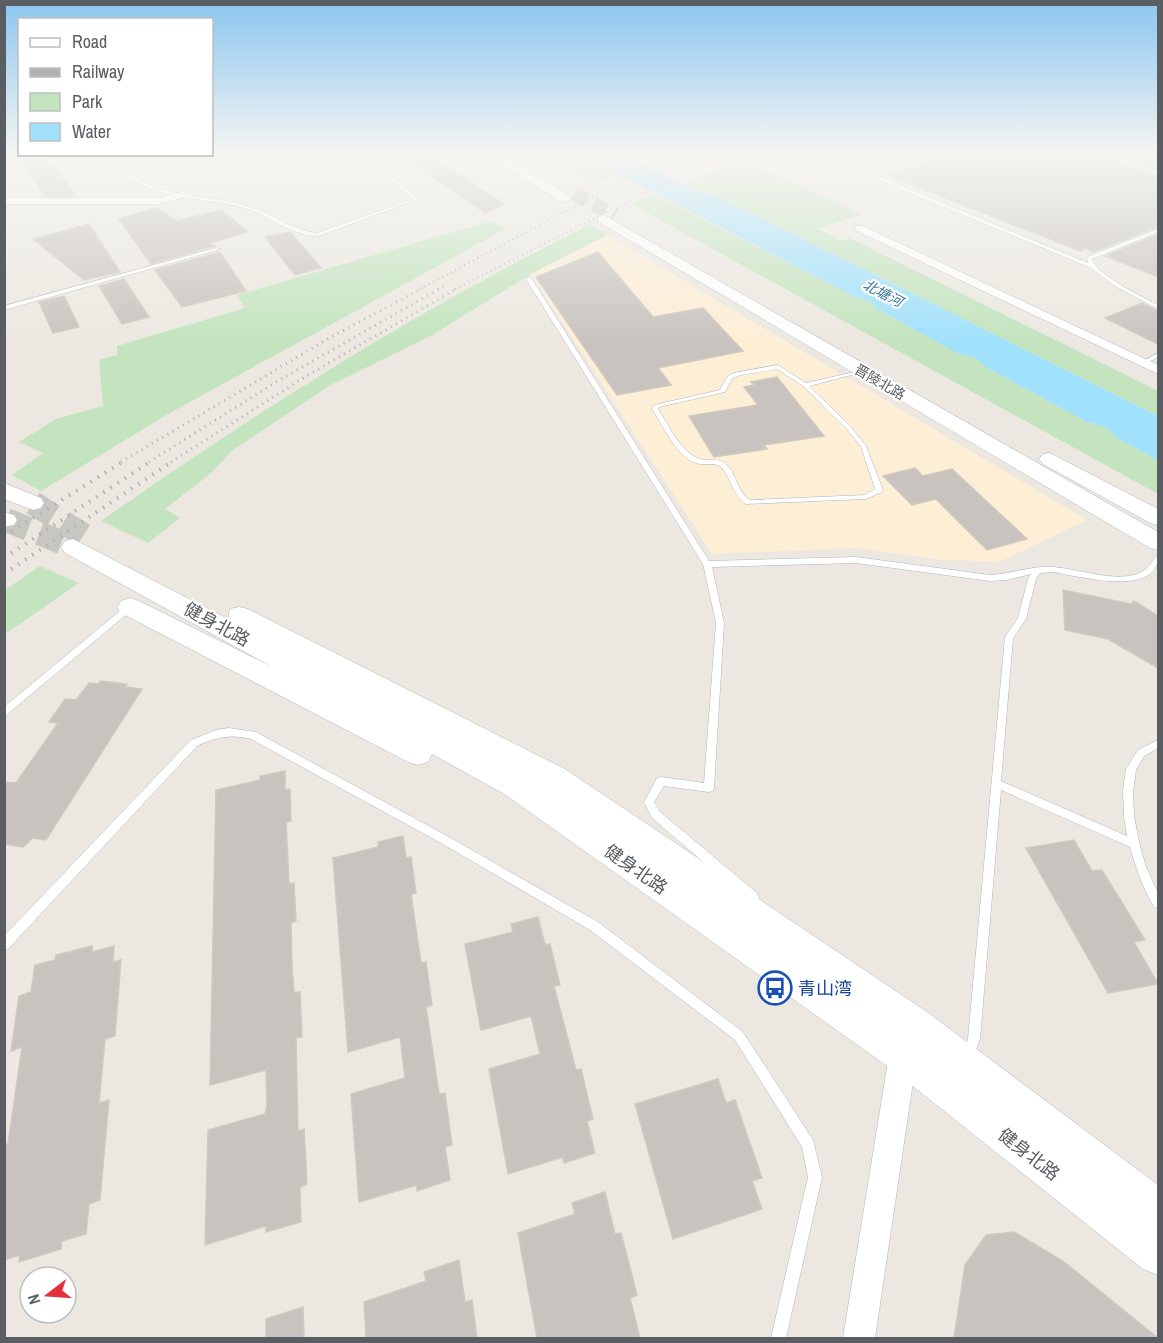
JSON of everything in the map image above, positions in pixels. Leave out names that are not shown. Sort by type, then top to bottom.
[{"type":"main road","name":"晋陵北路","points":[[609,217],[1133,505],[1155,532],[861,371],[609,217]]},
{"type":"main road","points":[[1035,450],[1102,474],[1158,504]]},
{"type":"main road","points":[[4,490],[33,503]]},
{"type":"main road","name":"健身北路","points":[[1158,1210],[965,1063],[554,778],[79,542],[517,786],[903,1055],[1158,1254]]},
{"type":"main road","points":[[130,608],[505,798],[562,817]]},
{"type":"street","points":[[858,228],[1158,370]]},
{"type":"street","points":[[859,1338],[903,1055]]},
{"type":"lane","points":[[268,217],[306,234],[317,235],[367,217]]},
{"type":"lane","points":[[972,217],[1091,266],[1117,285],[1158,307]]},
{"type":"lane","points":[[1091,266],[1089,258],[1158,230]]},
{"type":"lane","points":[[4,308],[218,249]]},
{"type":"lane","points":[[529,279],[707,564],[720,623],[709,788],[661,781],[650,802],[656,815],[753,897],[782,934]]},
{"type":"lane","points":[[1143,363],[1158,355]]},
{"type":"lane","points":[[805,385],[849,428],[864,447],[879,490],[866,497],[749,502],[740,498],[724,466],[716,462],[700,462],[684,452],[655,409],[656,406],[723,390],[729,378],[735,374],[778,367],[805,385],[861,371]]},
{"type":"lane","points":[[707,564],[856,560],[990,578],[1007,577],[1050,567],[1116,580],[1132,579],[1144,574],[1158,560]]},
{"type":"lane","points":[[965,1063],[974,1039],[1009,637],[1022,620],[1032,579],[1038,570]]},
{"type":"lane","points":[[4,712],[130,608]]},
{"type":"lane","points":[[4,945],[194,743],[210,734],[231,730],[253,735],[445,840],[594,926],[739,1036],[808,1145],[815,1177],[779,1338]]},
{"type":"lane","points":[[1158,744],[1148,746],[1135,760],[1128,787],[1132,843],[1150,892],[1158,903]]},
{"type":"lane","points":[[996,784],[1132,843]]},
{"type":"shaded area","points":[[607,235],[1087,520],[999,562],[943,560],[856,548],[712,554],[531,274]]},
{"type":"green space","points":[[654,217],[698,217],[855,297],[870,301],[877,309],[959,354],[974,357],[987,368],[1087,422],[1105,427],[1120,440],[1158,460],[1158,494]]},
{"type":"green space","points":[[758,217],[853,217],[818,229],[842,241],[850,238],[1158,391],[1158,416]]},
{"type":"green space","points":[[491,221],[505,229],[170,413],[41,491],[12,475],[43,453],[19,442],[56,419],[103,406],[99,360],[117,355],[117,346],[245,308],[237,295]]},
{"type":"green space","points":[[590,225],[607,235],[531,274],[432,335],[329,386],[233,450],[211,473],[165,509],[180,518],[148,543],[101,521],[279,401],[401,326],[526,257]]},
{"type":"green space","points":[[40,566],[79,583],[5,634],[5,590]]},
{"type":"water","name":"北塘河","points":[[701,217],[758,217],[1158,416],[1158,460],[1120,440],[1105,427],[1087,422],[987,368],[974,357],[959,354],[877,309],[870,301],[855,297]]},
{"type":"building","points":[[127,217],[170,217],[177,221],[194,217],[229,217],[248,232],[210,243],[215,246],[151,264],[119,219]]},
{"type":"building","points":[[993,217],[1158,217],[1158,227],[1094,252],[1085,248],[1080,251]]},
{"type":"building","points":[[89,224],[120,272],[84,280],[33,239]]},
{"type":"building","points":[[290,232],[321,268],[295,275],[265,237]]},
{"type":"building","points":[[1158,234],[1158,277],[1105,256]]},
{"type":"building","points":[[220,252],[246,291],[182,307],[155,270]]},
{"type":"building","points":[[598,252],[653,317],[703,308],[743,351],[658,368],[671,385],[617,395],[536,277]]},
{"type":"building","points":[[124,279],[149,317],[122,324],[99,286]]},
{"type":"building","points":[[64,296],[79,327],[53,333],[39,302]]},
{"type":"building","points":[[1142,303],[1158,311],[1158,344],[1105,318]]},
{"type":"building","points":[[777,377],[824,436],[764,445],[767,449],[714,457],[689,416],[758,405],[744,387],[754,385],[751,382]]},
{"type":"building","points":[[915,468],[923,476],[952,469],[1027,539],[987,550],[936,499],[912,505],[883,476]]},
{"type":"building","points":[[1063,590],[1131,604],[1134,601],[1158,616],[1158,668],[1108,639],[1065,630]]},
{"type":"building","points":[[101,681],[127,684],[125,687],[142,689],[46,840],[33,838],[23,847],[4,844],[4,782],[16,783],[58,723],[49,722],[65,699],[76,700],[89,683],[98,684]]},
{"type":"building","points":[[285,771],[285,790],[290,789],[291,821],[286,822],[289,884],[294,883],[296,921],[291,923],[292,966],[294,993],[300,992],[302,1037],[296,1038],[298,1131],[304,1129],[307,1184],[300,1187],[301,1222],[266,1232],[266,1226],[205,1245],[208,1130],[265,1114],[267,1106],[266,1070],[210,1085],[216,790],[260,780],[260,776]]},
{"type":"building","points":[[403,836],[406,858],[411,857],[416,893],[411,894],[421,963],[426,962],[432,1005],[426,1007],[439,1094],[445,1093],[452,1145],[445,1147],[450,1180],[417,1191],[417,1185],[359,1202],[351,1094],[405,1078],[400,1037],[348,1052],[333,858],[378,847],[378,842]]},
{"type":"building","points":[[1074,840],[1092,871],[1102,870],[1145,940],[1134,942],[1158,984],[1108,993],[1026,848]]},
{"type":"building","points":[[538,917],[545,945],[550,944],[560,985],[554,986],[576,1070],[581,1069],[593,1119],[587,1121],[595,1153],[564,1163],[563,1157],[508,1174],[489,1069],[540,1054],[531,1016],[481,1030],[465,944],[513,932],[511,924]]},
{"type":"building","points":[[92,946],[92,952],[114,946],[113,962],[121,960],[115,1036],[105,1039],[99,1103],[109,1100],[100,1200],[89,1204],[86,1234],[62,1241],[61,1249],[19,1262],[20,1255],[4,1260],[4,1144],[8,1144],[22,1047],[11,1051],[19,996],[31,992],[35,965],[55,960],[56,955]]},
{"type":"building","points":[[718,1079],[726,1103],[735,1100],[762,1178],[752,1181],[762,1209],[673,1239],[635,1104]]},
{"type":"building","points":[[605,1192],[615,1234],[621,1233],[637,1295],[630,1298],[640,1338],[537,1338],[518,1233],[575,1214],[572,1203]]},
{"type":"building","points":[[1014,1232],[1063,1261],[1158,1338],[954,1338],[965,1265],[986,1235]]},
{"type":"building","points":[[459,1260],[465,1302],[472,1300],[477,1338],[366,1338],[364,1302],[426,1281],[424,1272]]},
{"type":"building","points":[[303,1307],[304,1338],[266,1338],[266,1319]]},
{"type":"tunnel","points":[[33,503],[85,536]]},
{"type":"tunnel","points":[[6,520],[73,547]]},
{"type":"railway","points":[[420,289],[556,217]]},
{"type":"railway","points":[[455,289],[598,217]]},
{"type":"railway","points":[[438,289],[444,286]]},
{"type":"railway","points":[[121,462],[331,337],[423,288]]},
{"type":"railway","points":[[149,462],[276,382],[441,288]]},
{"type":"railway","points":[[171,462],[308,375],[458,288]]},
{"type":"railway","points":[[4,536],[124,461]]},
{"type":"railway","points":[[4,558],[151,461]]},
{"type":"railway","points":[[4,574],[173,461]]},
{"type":"place","name":"青山湾","points":[[775,988]]}]
